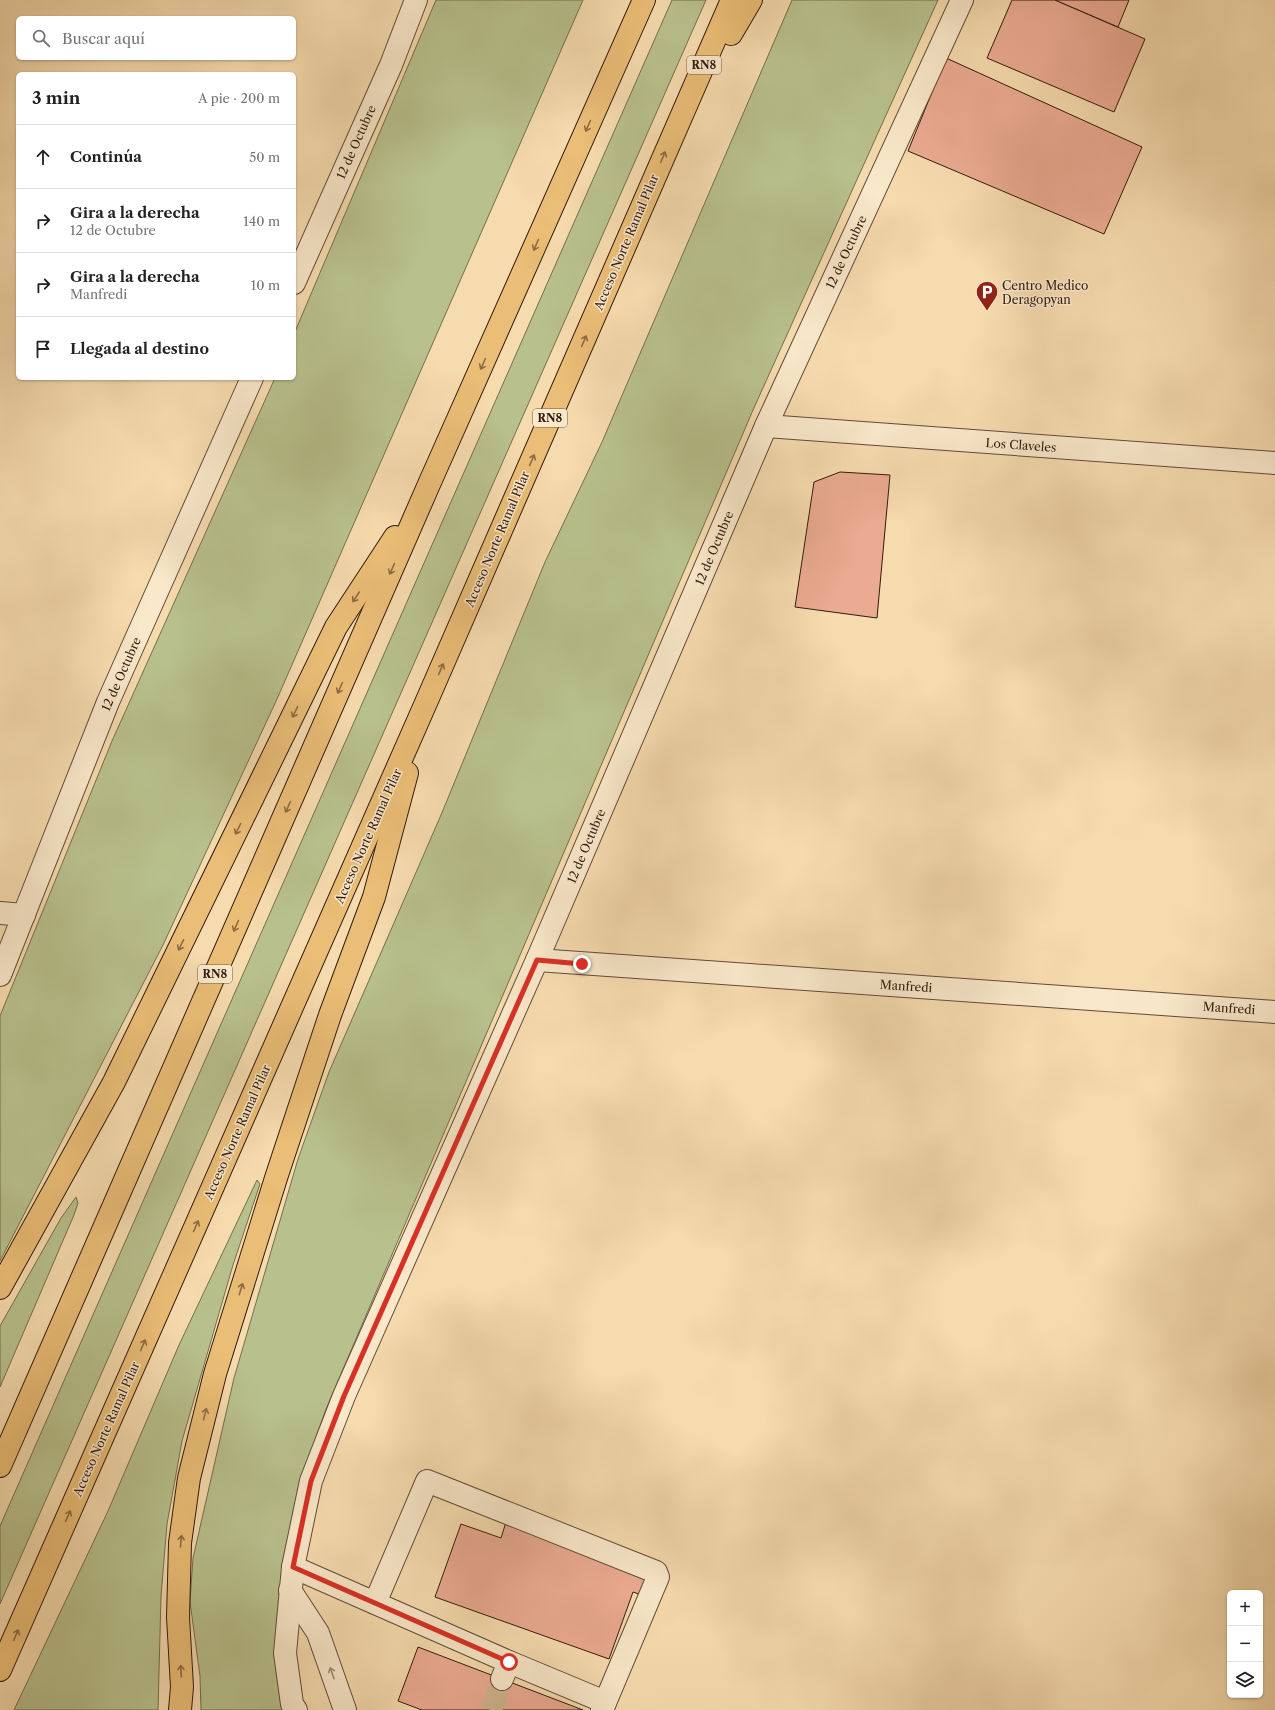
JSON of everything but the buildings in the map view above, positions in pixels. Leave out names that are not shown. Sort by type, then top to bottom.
[{"type":"highway","points":[[604,90],[634,0]]},
{"type":"highway","name":"RN8","points":[[0,1466],[430,482],[644,0]]},
{"type":"highway","name":"Acceso Norte Ramal Pilar","points":[[0,1670],[425,705],[732,0]]},
{"type":"highway","points":[[675,131],[751,0]]},
{"type":"highway","points":[[0,1288],[114,1082],[336,627],[430,482]]},
{"type":"highway","points":[[180,1710],[182,1687],[178,1617],[180,1543],[189,1478],[215,1374],[276,1178],[330,1015],[374,896],[425,705]]},
{"type":"street","name":"12 de Octubre","points":[[296,279],[391,65],[416,0]]},
{"type":"street","name":"12 de Octubre","points":[[296,1710],[292,1704],[285,1653],[293,1567],[311,1481],[344,1396],[537,960],[766,426],[962,0]]},
{"type":"street","name":"12 de Octubre","points":[[0,975],[108,702],[251,380]]},
{"type":"street","name":"Los Claveles","points":[[766,426],[1275,463]]},
{"type":"street","points":[[0,913],[24,915]]},
{"type":"street","name":"Manfredi","points":[[537,960],[1275,1012]]},
{"type":"street","points":[[293,1567],[375,1603],[505,1670],[604,1706],[658,1577],[656,1572],[427,1481],[375,1603]]},
{"type":"street","points":[[290,1590],[318,1633],[345,1710]]},
{"type":"green space","points":[[436,0],[583,0],[277,699],[163,945],[0,1261],[0,1016],[112,741],[274,380],[296,380],[296,329]]},
{"type":"green space","points":[[672,0],[706,0],[0,1604],[0,1526]]},
{"type":"green space","points":[[792,0],[938,0],[753,410],[326,1409],[304,1471],[284,1710],[201,1710],[200,1676],[190,1602],[193,1558],[234,1378],[298,1159],[329,1072],[441,815],[545,562],[602,442]]},
{"type":"green space","points":[[257,1180],[260,1184],[233,1265],[182,1441],[167,1524],[161,1596],[158,1710],[14,1710],[108,1511],[179,1345]]},
{"type":"green space","points":[[76,1197],[78,1203],[74,1215],[0,1387],[0,1326],[61,1218]]},
{"type":"tunnel","points":[[491,1710],[502,1679]]},
{"type":"place","name":"Centro Medico Deragopyan","points":[[987,312]]},
{"type":"route","points":[[509,1662],[293,1567],[311,1481],[344,1396],[537,960],[582,964]]}]
